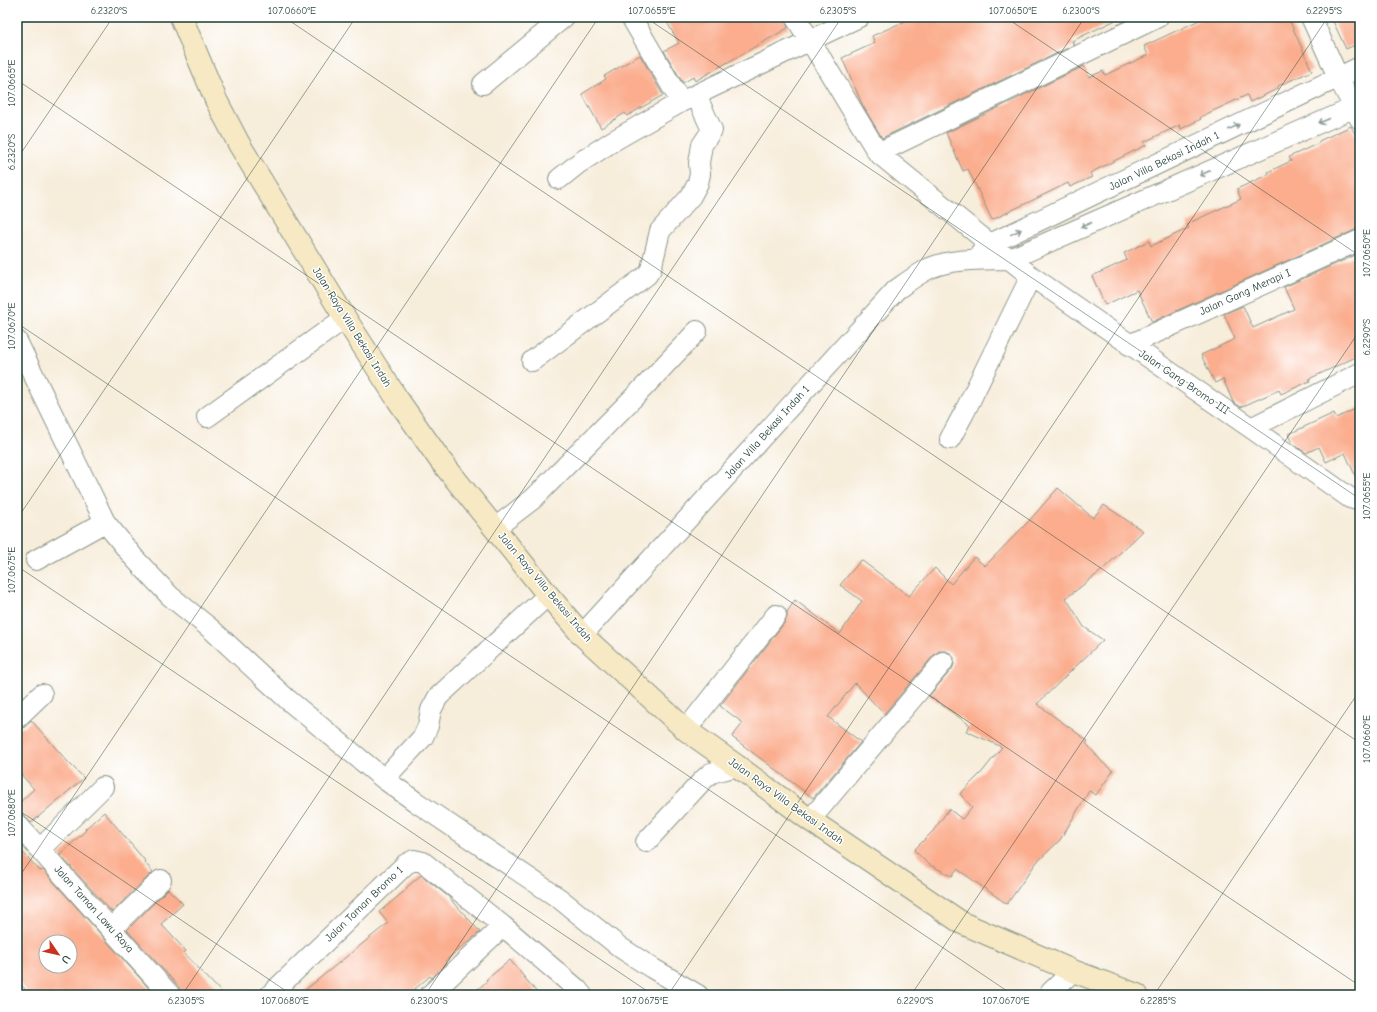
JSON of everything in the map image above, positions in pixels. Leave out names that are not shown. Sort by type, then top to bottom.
[{"type":"main road","name":"Jalan Raya Villa Bekasi Indah","points":[[181,17],[216,100],[239,144],[345,318],[398,400],[440,460],[582,635],[686,730],[810,820],[962,923],[1073,971],[1137,995]]},
{"type":"street","points":[[484,84],[564,17]]},
{"type":"street","points":[[532,361],[647,275],[651,269],[660,231],[691,196],[698,184],[702,145],[712,130],[631,17]]},
{"type":"street","name":"Jalan Gang Bromo III","points":[[794,17],[810,40],[878,153],[990,244],[1032,276],[1350,498],[1360,501]]},
{"type":"street","points":[[559,179],[579,163],[613,140],[688,98],[859,17]]},
{"type":"street","points":[[878,153],[1158,17]]},
{"type":"street","points":[[1311,17],[1338,78],[1358,110]]},
{"type":"street","name":"Jalan Villa Bekasi Indah 1","points":[[972,261],[990,244],[1360,67]]},
{"type":"street","name":"Jalan Villa Bekasi Indah 1","points":[[582,635],[896,290],[913,277],[931,268],[952,263],[1010,259],[1358,110]]},
{"type":"street","name":"Jalan Gang Merapi I","points":[[1129,345],[1360,240]]},
{"type":"street","points":[[950,439],[1032,276]]},
{"type":"street","points":[[207,417],[345,318]]},
{"type":"street","points":[[495,528],[532,499],[697,332]]},
{"type":"street","points":[[17,341],[105,522],[135,559],[170,596],[211,630],[287,699],[384,779],[560,899],[621,948],[698,995]]},
{"type":"street","points":[[1251,428],[1360,373]]},
{"type":"street","points":[[36,560],[105,522]]},
{"type":"street","points":[[384,779],[423,736],[438,697],[548,595]]},
{"type":"street","points":[[686,730],[776,615]]},
{"type":"street","points":[[810,820],[943,662]]},
{"type":"street","points":[[17,718],[42,694]]},
{"type":"street","points":[[646,842],[711,773],[737,766]]},
{"type":"street","points":[[40,849],[103,787]]},
{"type":"street","name":"Jalan Taman Lawu Raya","points":[[17,824],[170,995]]},
{"type":"street","name":"Jalan Taman Bromo 1","points":[[270,995],[406,864],[414,860],[423,862],[503,926]]},
{"type":"street","points":[[111,929],[162,880]]},
{"type":"street","points":[[430,995],[503,926],[577,989],[582,995]]},
{"type":"street","points":[[1050,995],[1051,992],[1073,971]]},
{"type":"building","points":[[664,17],[784,17],[788,28],[695,81],[693,77],[683,83],[664,51],[679,43]]},
{"type":"building","points":[[914,17],[1122,17],[1072,41],[1074,45],[882,138],[863,106],[842,58],[875,43],[872,36]]},
{"type":"building","points":[[1206,17],[1288,17],[1312,71],[1278,86],[1279,88],[1250,102],[1247,95],[1200,117],[1201,119],[1181,129],[1180,125],[1144,142],[1146,145],[1090,173],[1092,177],[1070,187],[1068,183],[992,220],[968,169],[963,171],[946,133],[1084,66],[1089,77],[1103,71],[1105,75],[1148,55],[1144,46]]},
{"type":"building","points":[[1331,17],[1360,17],[1360,43],[1346,49]]},
{"type":"building","points":[[640,55],[663,95],[627,116],[625,113],[601,128],[582,94],[606,79],[604,76]]},
{"type":"building","points":[[1351,126],[1360,144],[1360,229],[1152,322],[1137,290],[1105,305],[1092,276],[1127,260],[1124,253],[1149,241],[1151,246],[1189,228],[1187,224],[1241,199],[1237,189],[1269,174],[1268,172],[1291,161],[1289,157]]},
{"type":"building","points":[[1360,253],[1360,355],[1281,394],[1279,390],[1241,407],[1233,402],[1223,379],[1215,383],[1201,355],[1235,339],[1224,314],[1243,306],[1253,328],[1294,309],[1284,287]]},
{"type":"building","points":[[1360,407],[1360,486],[1345,453],[1326,462],[1319,447],[1306,453],[1293,444],[1289,434],[1334,413],[1336,418]]},
{"type":"building","points":[[1058,488],[1093,518],[1104,505],[1143,531],[1100,572],[1066,598],[1084,627],[1103,640],[1037,704],[1088,741],[1086,743],[1102,762],[1113,771],[1096,795],[1089,791],[1060,840],[1036,863],[1007,904],[957,869],[952,876],[928,864],[914,850],[933,831],[949,809],[962,819],[972,807],[960,794],[982,772],[1002,747],[966,731],[970,725],[929,696],[952,669],[954,658],[950,653],[939,651],[934,655],[884,714],[855,683],[828,717],[861,742],[813,798],[732,737],[743,723],[720,706],[785,622],[787,612],[795,600],[840,634],[862,601],[840,585],[861,560],[909,596],[935,568],[951,584],[974,557],[985,566],[1027,523]]},
{"type":"building","points":[[31,720],[84,778],[31,823],[21,813],[17,813],[17,805],[34,789],[17,770],[17,729],[25,727]]},
{"type":"building","points":[[104,812],[153,872],[112,912],[60,855]]},
{"type":"building","points":[[17,846],[40,871],[43,870],[155,995],[30,995],[17,980]]},
{"type":"building","points":[[421,875],[449,897],[480,932],[445,961],[447,963],[432,978],[430,976],[408,995],[299,995],[388,923],[379,912],[407,889],[406,888]]},
{"type":"building","points":[[168,889],[183,904],[161,924],[186,951],[184,953],[224,995],[181,995],[179,987],[127,930]]},
{"type":"building","points":[[510,960],[539,995],[471,995],[487,981],[486,980]]}]
